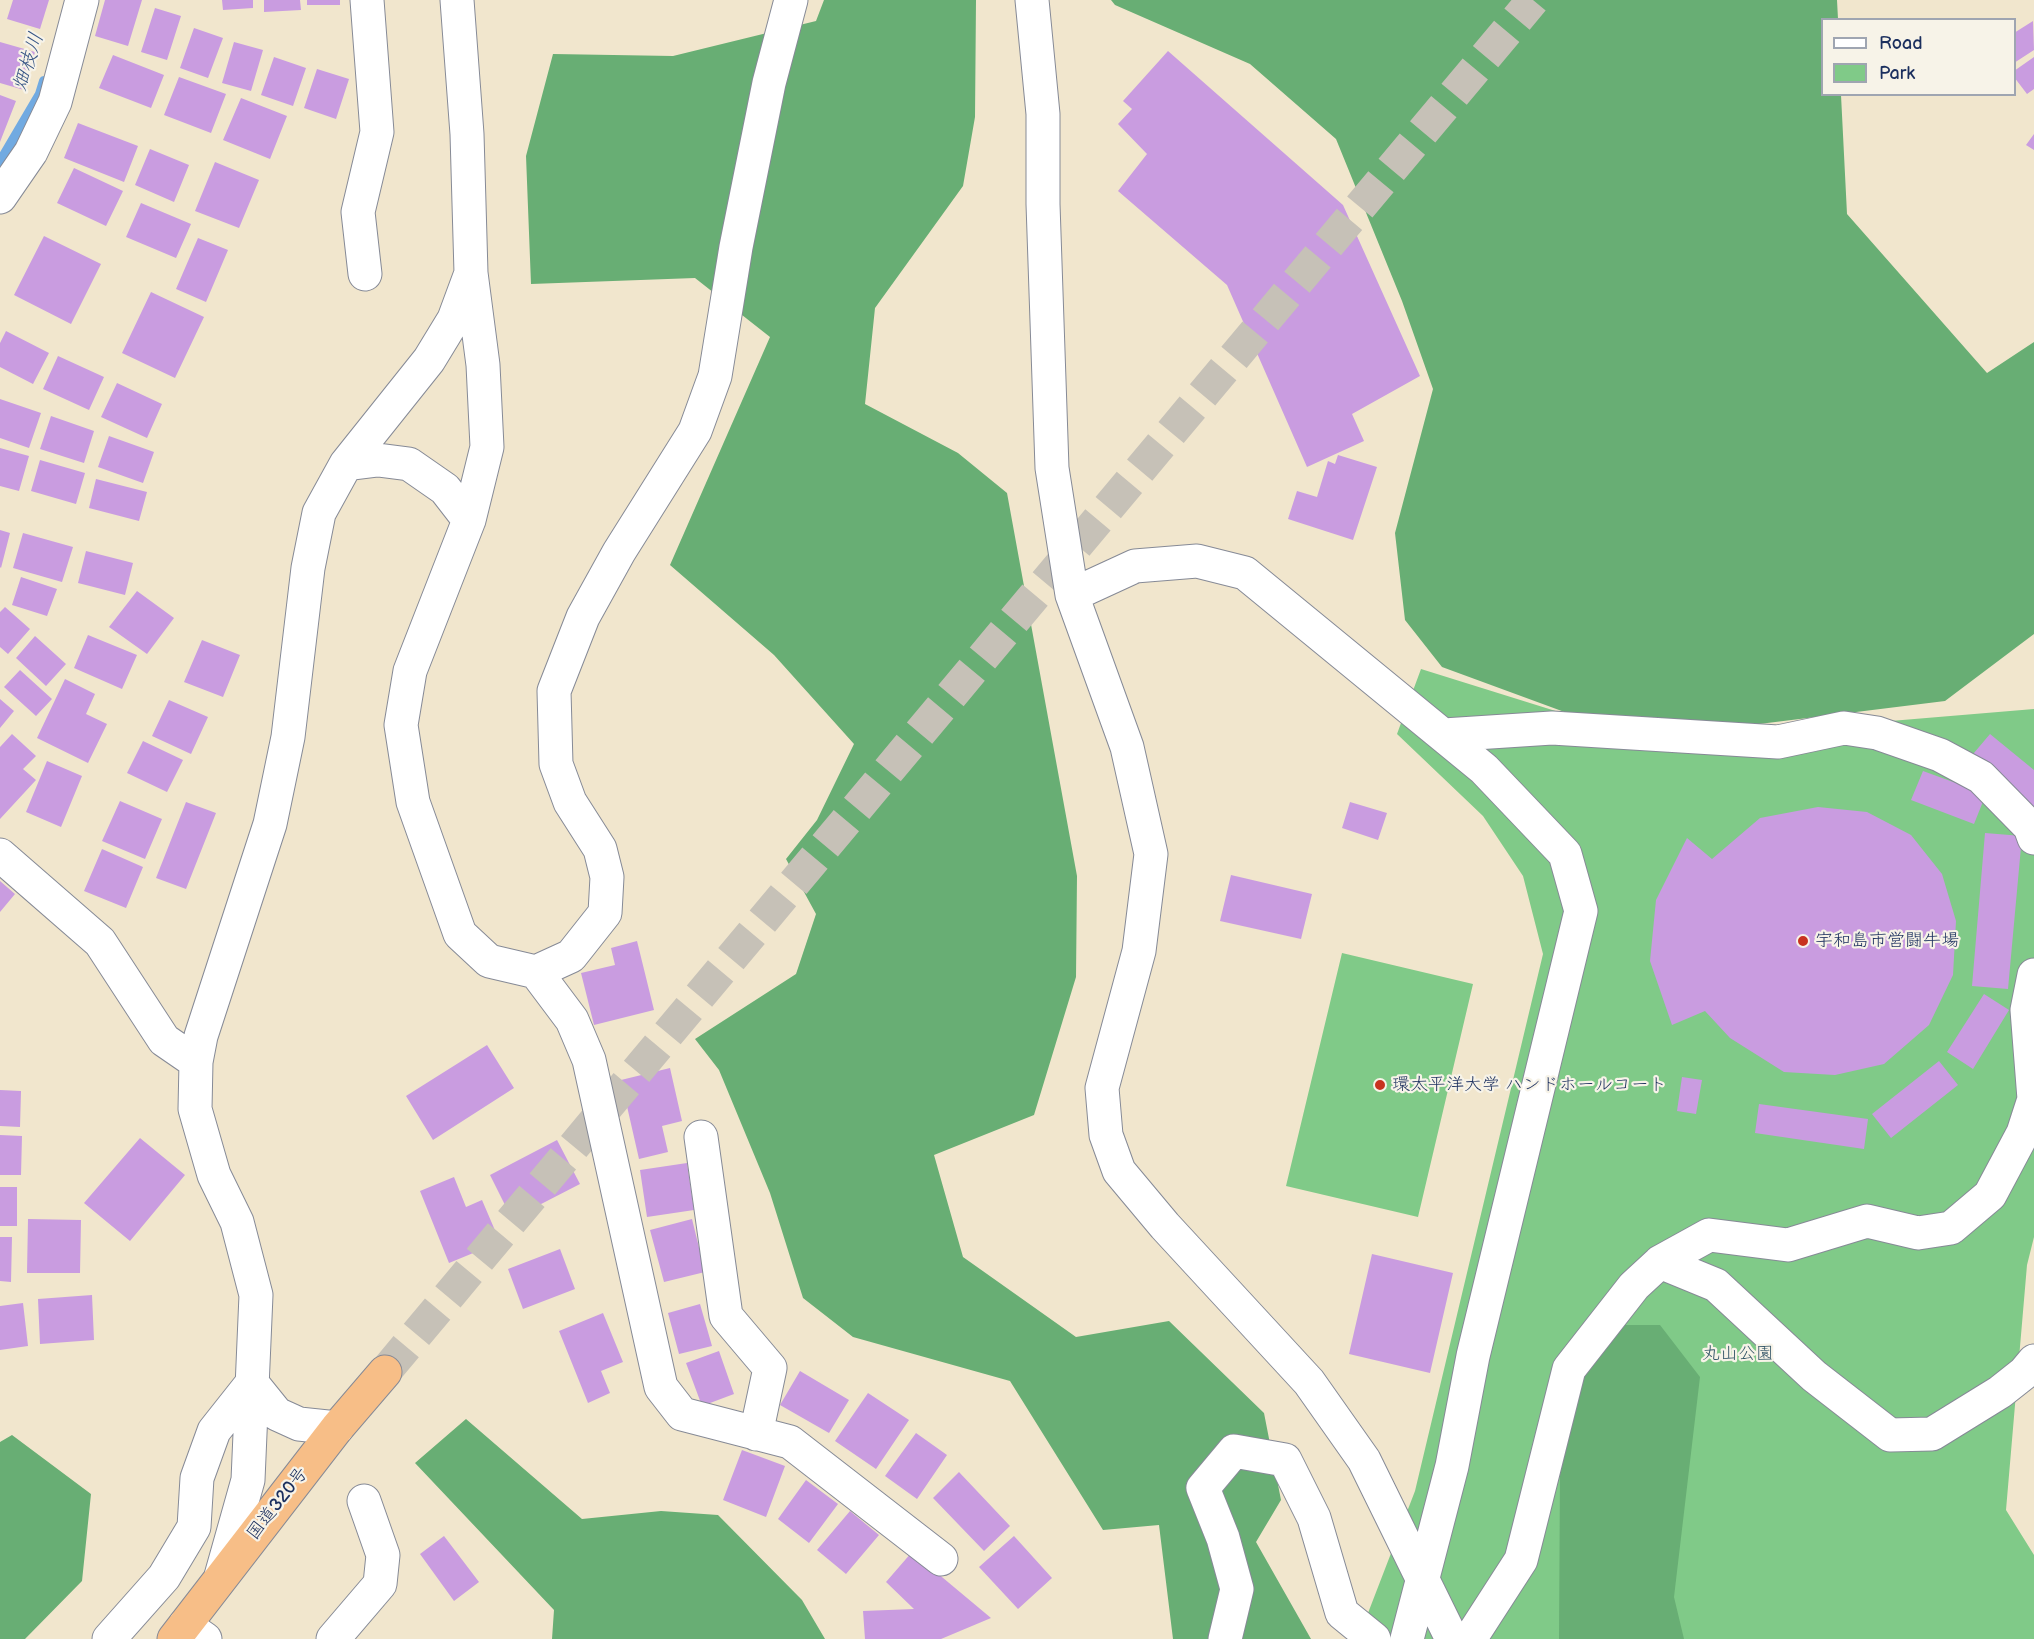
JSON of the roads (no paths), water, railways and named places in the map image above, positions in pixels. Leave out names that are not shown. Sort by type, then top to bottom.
[{"type":"highway","name":"国道320号","points":[[188,1634],[221,1576],[337,1428],[385,1372]]},
{"type":"street","points":[[0,197],[31,152],[55,102],[82,0]]},
{"type":"street","points":[[365,274],[358,212],[377,132],[367,0]]},
{"type":"street","points":[[457,0],[467,134],[471,273],[483,365],[487,447],[469,520],[410,671],[401,725],[413,802],[460,934],[489,961],[536,972],[571,956],[605,913],[607,877],[600,849],[570,802],[556,764],[554,691],[583,617],[620,552],[695,431],[715,376],[736,248],[765,105],[791,0]]},
{"type":"street","points":[[1032,0],[1044,114],[1043,204],[1053,468],[1072,595],[1127,747],[1151,854],[1139,951],[1102,1088],[1106,1135],[1119,1171],[1165,1226],[1309,1382],[1364,1460],[1452,1639]]},
{"type":"street","points":[[221,1576],[248,1480],[255,1295],[237,1222],[214,1175],[195,1109],[196,1062],[201,1036],[270,824],[288,736],[308,568],[319,513],[346,464],[429,360],[454,319],[471,273]]},
{"type":"street","points":[[346,464],[378,460],[409,464],[445,489],[469,520]]},
{"type":"street","points":[[1072,595],[1135,566],[1197,561],[1245,573],[1484,769],[1565,854],[1581,911],[1473,1356],[1452,1466],[1407,1639]]},
{"type":"street","points":[[1444,735],[1552,728],[1778,742],[1844,728],[1877,733],[1940,755],[1981,777],[2030,827],[2034,838]]},
{"type":"street","points":[[0,855],[100,942],[164,1040],[196,1062]]},
{"type":"street","points":[[536,972],[572,1020],[589,1060],[660,1387],[682,1414],[790,1442],[941,1559]]},
{"type":"street","points":[[1470,1639],[1521,1560],[1569,1369],[1634,1286],[1660,1262],[1709,1235],[1788,1245],[1867,1221],[1918,1233],[1952,1228],[1990,1195],[2023,1133],[2034,1099],[2027,1010],[2034,975]]},
{"type":"street","points":[[701,1137],[726,1316],[770,1368],[756,1434]]},
{"type":"street","points":[[1660,1262],[1716,1286],[1814,1376],[1890,1435],[1932,1434],[2000,1392],[2024,1373],[2034,1361]]},
{"type":"street","points":[[252,1383],[277,1414],[298,1424],[337,1428]]},
{"type":"street","points":[[110,1639],[164,1576],[194,1527],[197,1478],[214,1431],[252,1383]]},
{"type":"street","points":[[1225,1639],[1237,1589],[1223,1538],[1203,1488],[1234,1451],[1285,1460],[1314,1518],[1342,1613],[1374,1639]]},
{"type":"street","points":[[333,1639],[380,1584],[383,1556],[364,1501]]},
{"type":"waterway","name":"畑枝川","points":[[0,162],[40,94],[44,81]]},
{"type":"tunnel","points":[[385,1372],[1533,0]]},
{"type":"place","name":"宇和島市営闘牛場","points":[[1803,941]]},
{"type":"place","name":"環太平洋大学 ハンドホールコート","points":[[1380,1085]]},
{"type":"park label","name":"丸山公園","points":[[1738,1354]]}]
